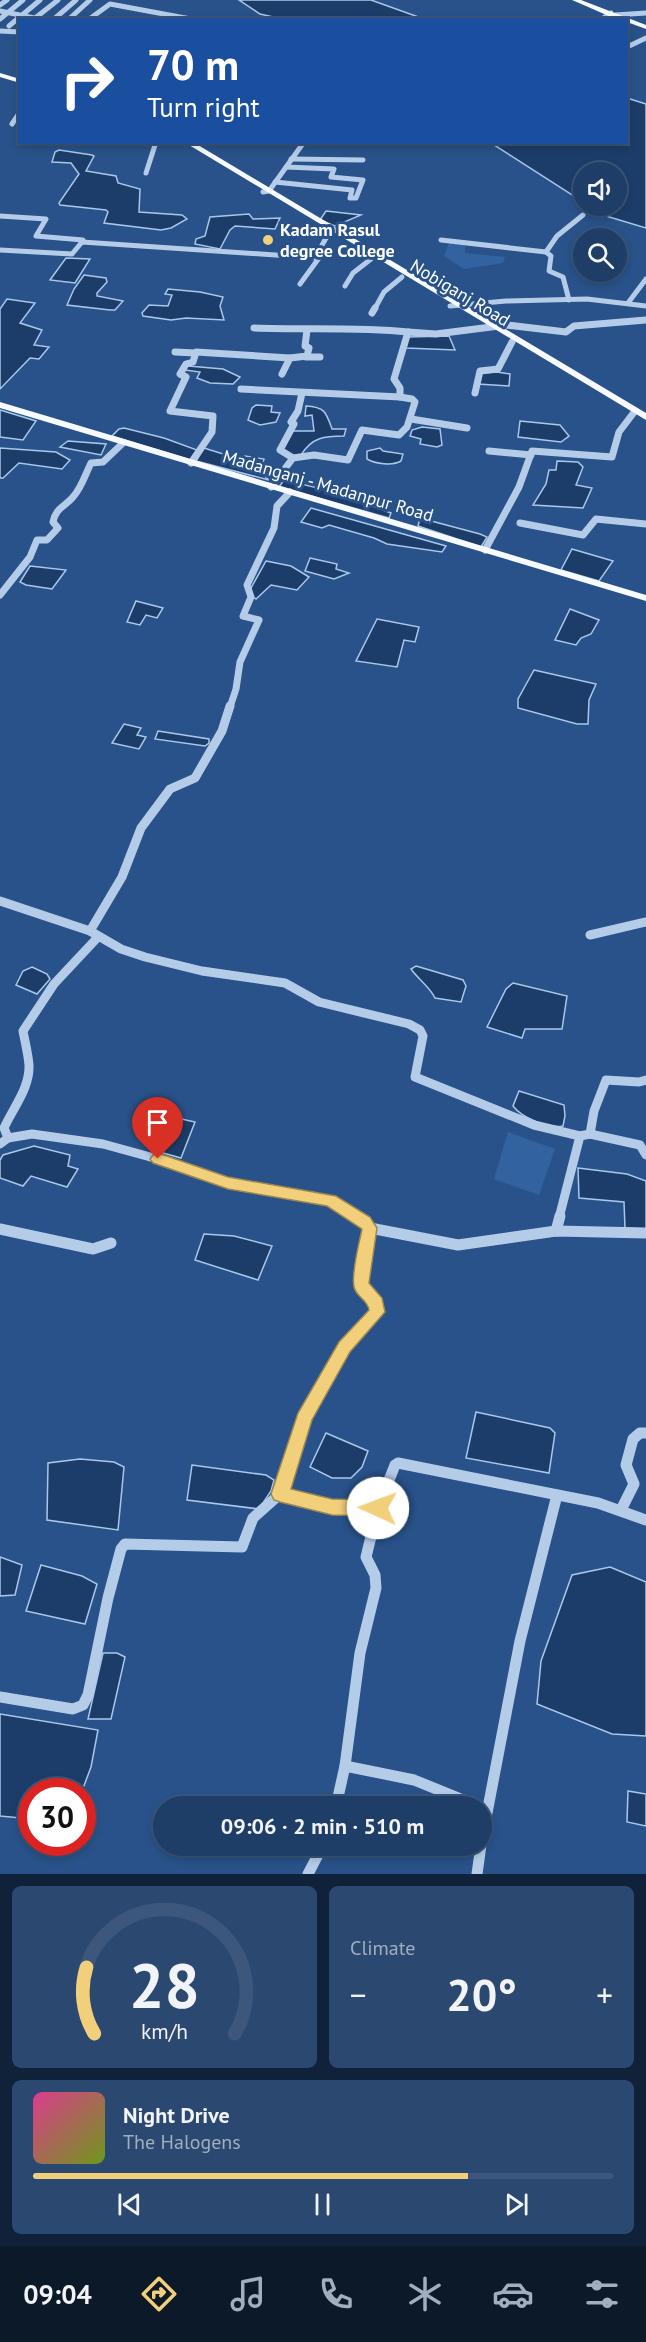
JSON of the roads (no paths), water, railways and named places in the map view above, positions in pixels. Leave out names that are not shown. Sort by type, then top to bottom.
[{"type":"main road","points":[[574,0],[622,18]]},
{"type":"main road","points":[[628,21],[646,27]]},
{"type":"main road","points":[[0,77],[18,82]]},
{"type":"main road","name":"Nobiganj Road","points":[[181,144],[266,192]]},
{"type":"main road","name":"Nobiganj Road","points":[[190,144],[490,327],[643,414]]},
{"type":"main road","name":"Nobiganj Road","points":[[330,231],[371,259],[454,305]]},
{"type":"main road","name":"Nobiganj Road","points":[[490,327],[623,409],[643,414]]},
{"type":"main road","name":"Madanganj - Madanpur Road","points":[[0,405],[271,487],[486,548],[646,598]]},
{"type":"street","points":[[0,5],[7,0]]},
{"type":"street","points":[[0,19],[23,0]]},
{"type":"street","points":[[9,26],[40,0]]},
{"type":"street","points":[[36,18],[58,0]]},
{"type":"street","points":[[67,0],[88,2]]},
{"type":"street","points":[[55,18],[76,1]]},
{"type":"street","points":[[70,18],[88,2]]},
{"type":"street","points":[[91,18],[110,4],[185,18]]},
{"type":"street","points":[[0,11],[32,18]]},
{"type":"street","points":[[143,15],[148,11]]},
{"type":"street","points":[[604,18],[613,14],[646,13]]},
{"type":"street","points":[[0,32],[18,32]]},
{"type":"street","points":[[628,47],[646,38]]},
{"type":"street","points":[[12,124],[18,115]]},
{"type":"street","points":[[146,173],[155,144]]},
{"type":"street","points":[[266,192],[302,144]]},
{"type":"street","points":[[291,159],[363,160]]},
{"type":"street","points":[[275,182],[352,190],[350,198],[356,198],[363,180],[331,177],[334,169],[286,167]]},
{"type":"street","points":[[0,216],[45,219],[36,236],[82,240],[82,242],[319,258]]},
{"type":"street","points":[[546,252],[557,236],[582,216]]},
{"type":"street","points":[[300,284],[319,258],[321,247],[330,231]]},
{"type":"street","points":[[441,240],[546,252],[551,258],[549,271],[563,276],[569,300]]},
{"type":"street","points":[[0,250],[72,254],[82,242]]},
{"type":"street","points":[[345,286],[353,273],[371,259]]},
{"type":"street","points":[[372,313],[384,292],[402,277]]},
{"type":"street","points":[[628,303],[646,279]]},
{"type":"street","points":[[454,305],[569,300],[646,306]]},
{"type":"street","points":[[254,328],[307,330],[368,328],[436,334],[522,325],[566,332],[574,326],[646,320]]},
{"type":"street","points":[[306,357],[309,348],[305,346],[307,330]]},
{"type":"street","points":[[400,397],[400,388],[394,379],[408,332]]},
{"type":"street","points":[[475,393],[480,370],[498,369],[512,342]]},
{"type":"street","points":[[176,352],[195,354],[198,351],[290,358],[321,357]]},
{"type":"street","points":[[191,463],[212,432],[213,416],[170,410],[186,378],[180,374],[186,364],[193,362],[195,354]]},
{"type":"street","points":[[282,374],[290,358]]},
{"type":"street","points":[[241,389],[400,397],[414,400],[411,419],[399,435],[362,430],[348,460],[314,455],[293,458],[280,450],[294,424],[291,422],[298,411],[302,393]]},
{"type":"street","points":[[486,548],[519,487],[535,450],[612,457],[619,432],[643,414]]},
{"type":"street","points":[[411,419],[467,428]]},
{"type":"street","points":[[0,596],[30,557],[37,540],[47,540],[59,527],[53,522],[54,517],[62,502],[73,498],[91,463],[103,462],[123,443]]},
{"type":"street","points":[[489,451],[531,455]]},
{"type":"street","points":[[271,487],[293,458]]},
{"type":"street","points":[[290,492],[277,506],[278,518],[248,585],[251,597],[243,616],[259,620],[240,662],[236,689],[222,731],[195,778],[170,789],[141,828],[122,877],[94,934],[54,984],[24,1031],[29,1070],[19,1101],[4,1128],[4,1141],[32,1134],[103,1144],[176,1164],[228,1183],[330,1200],[370,1228],[458,1245],[556,1231],[646,1233]]},
{"type":"street","points":[[520,523],[582,538],[596,519],[646,524]]},
{"type":"street","points":[[0,901],[94,934],[121,949],[145,957],[202,971],[285,984],[319,1002],[409,1024],[420,1030],[423,1036],[415,1077],[421,1081],[442,1087],[534,1125],[640,1145],[646,1155]]},
{"type":"street","points":[[590,935],[646,922]]},
{"type":"street","points":[[556,1231],[585,1135],[606,1080],[639,1082],[646,1080]]},
{"type":"street","points":[[0,1697],[73,1709],[83,1705],[88,1695],[108,1598],[125,1544],[242,1547],[253,1518],[280,1494],[304,1418],[345,1347],[377,1312],[376,1303],[363,1289],[361,1283],[370,1228]]},
{"type":"street","points":[[0,1229],[93,1249],[111,1244]]},
{"type":"street","points":[[621,1510],[634,1484],[626,1465],[633,1439],[640,1433],[646,1433]]},
{"type":"street","points":[[338,1796],[345,1766],[360,1653],[376,1588],[375,1575],[366,1557],[378,1508],[398,1463],[431,1466],[518,1489],[594,1501],[646,1520]]},
{"type":"street","points":[[280,1494],[332,1507],[378,1508]]},
{"type":"street","points":[[485,1796],[520,1641],[557,1495]]},
{"type":"street","points":[[345,1766],[388,1771],[459,1796]]},
{"type":"street","points":[[308,1874],[317,1856]]},
{"type":"street","points":[[477,1874],[479,1856]]},
{"type":"place","name":"Kadam Rasul degree College","points":[[268,240]]}]
